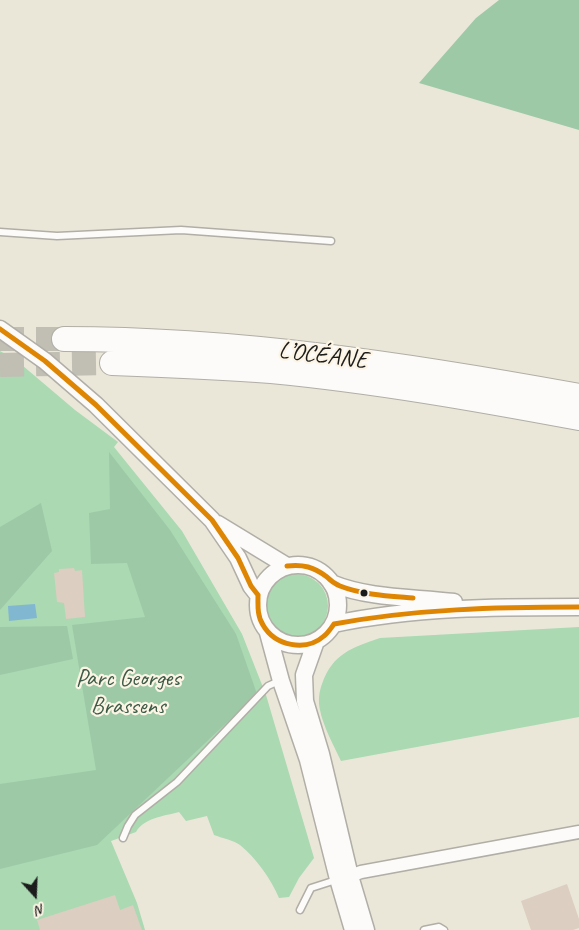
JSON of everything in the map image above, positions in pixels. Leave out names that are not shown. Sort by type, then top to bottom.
[{"type":"highway","name":"L’OCÉANE","points":[[64,339],[151,341],[271,350],[415,368],[579,396]]},
{"type":"highway","name":"L’OCÉANE","points":[[112,363],[213,367],[347,380],[445,394],[579,418]]},
{"type":"street","points":[[0,329],[45,361],[96,405],[212,520],[238,558],[251,586],[258,595]]},
{"type":"street","points":[[212,520],[287,566]]},
{"type":"street","points":[[300,565],[309,566],[321,572],[331,582],[336,592],[337,614],[334,624],[326,634],[316,641],[302,645],[288,644],[276,639],[262,625],[258,615],[258,595],[262,585],[269,577],[287,566],[300,565]]},
{"type":"street","points":[[331,582],[378,596],[497,607]]},
{"type":"street","points":[[334,624],[363,617],[497,607],[579,608]]},
{"type":"street","points":[[268,633],[281,680],[344,878],[366,930]]},
{"type":"street","points":[[316,641],[304,675],[305,702],[322,754],[353,930]]},
{"type":"street","points":[[344,878],[362,872],[579,832]]},
{"type":"lane","points":[[0,232],[57,236],[181,230],[331,241]]},
{"type":"lane","points":[[123,838],[135,815],[177,782],[268,686],[281,680]]},
{"type":"lane","points":[[300,910],[310,888],[344,878]]},
{"type":"lane","points":[[424,930],[440,927],[444,930]]},
{"type":"green space","points":[[499,0],[579,0],[579,130],[419,83],[476,18]]},
{"type":"green space","name":"Parc Georges Brassens","points":[[0,351],[16,360],[75,410],[118,442],[114,447],[182,531],[242,634],[266,695],[314,858],[299,878],[289,897],[279,898],[263,869],[240,845],[214,835],[207,816],[186,821],[179,812],[149,821],[136,832],[111,841],[137,903],[145,930],[0,930]]},
{"type":"green space","points":[[109,452],[170,530],[236,634],[257,694],[97,845],[0,869],[0,784],[96,770],[72,625],[145,617],[127,563],[91,564],[89,513],[110,509]]},
{"type":"green space","points":[[41,503],[52,551],[0,610],[0,527]]},
{"type":"green space","points":[[296,574],[314,580],[322,588],[328,606],[322,624],[314,632],[296,638],[278,632],[270,624],[264,606],[270,588],[278,580]]},
{"type":"green space","points":[[67,626],[73,659],[0,675],[0,627]]},
{"type":"green space","points":[[579,627],[579,717],[341,761],[321,716],[319,697],[322,684],[332,665],[338,658],[352,649],[380,638]]},
{"type":"water","points":[[35,604],[37,618],[9,621],[8,606]]},
{"type":"building","points":[[74,568],[75,571],[82,570],[85,617],[66,619],[64,603],[57,602],[54,573],[59,572],[59,569]]},
{"type":"building","points":[[567,884],[579,919],[579,928],[573,930],[531,930],[521,901]]},
{"type":"building","points":[[115,895],[120,910],[133,905],[142,930],[40,930],[37,920]]},
{"type":"tunnel","points":[[0,339],[64,339]]},
{"type":"tunnel","points":[[0,365],[112,363]]},
{"type":"transit line","points":[[0,329],[45,361],[96,405],[212,520],[238,558],[251,586],[258,595]]},
{"type":"transit line","points":[[287,566],[298,565],[313,569],[338,585],[349,589],[376,595],[413,598]]},
{"type":"transit line","points":[[258,595],[260,618],[268,632],[283,642],[300,645],[317,641],[334,624],[364,619],[456,610],[579,607]]}]
